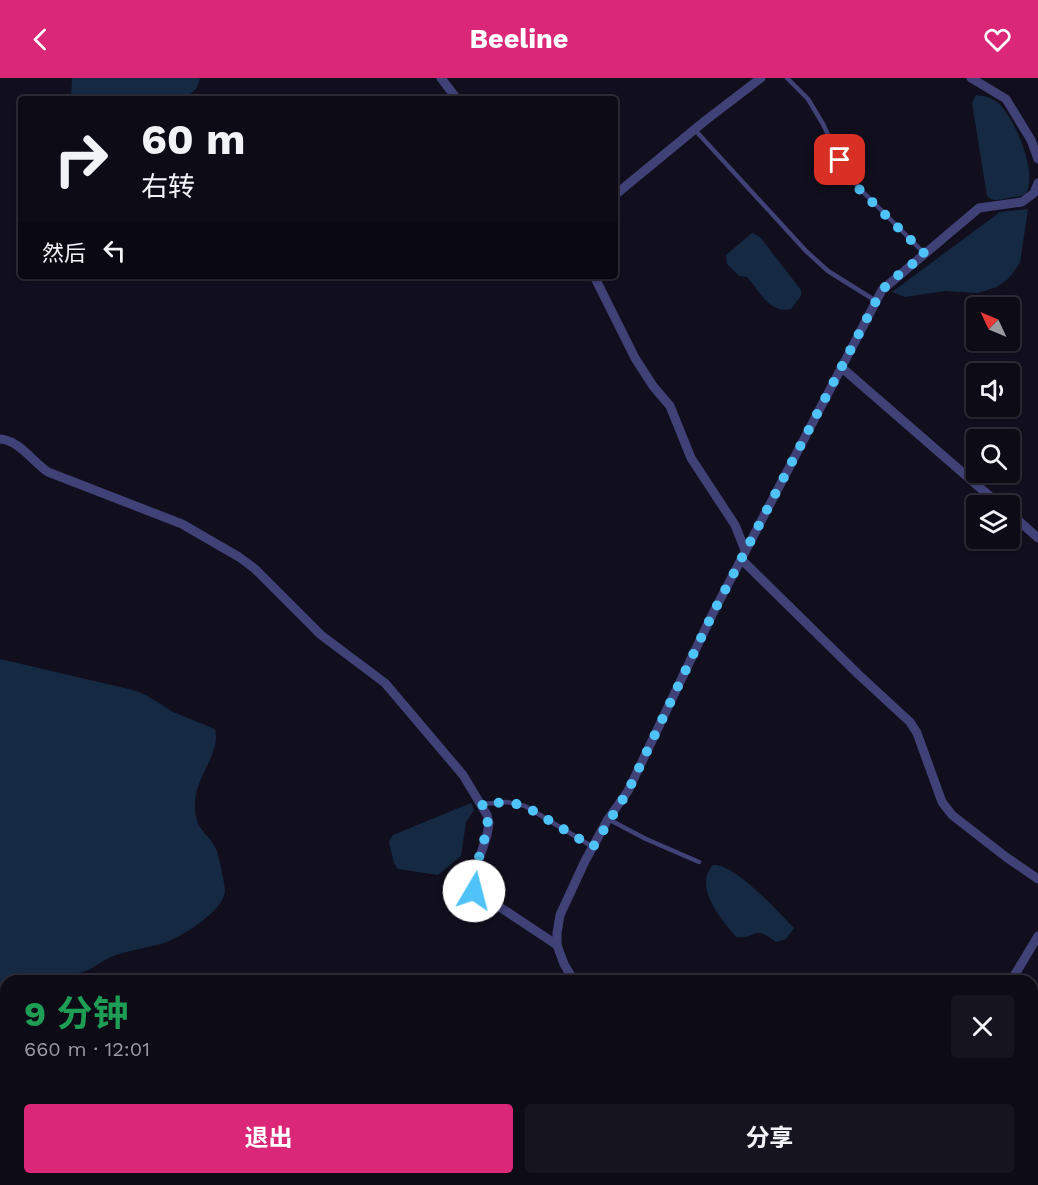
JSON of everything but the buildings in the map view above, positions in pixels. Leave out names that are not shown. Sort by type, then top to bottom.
[{"type":"street","points":[[441,78],[455,96]]},
{"type":"street","points":[[618,193],[761,78]]},
{"type":"street","points":[[971,78],[1006,99],[1031,140],[1038,159]]},
{"type":"street","points":[[570,975],[557,945],[560,915],[608,819],[628,791],[743,555],[876,301],[887,284],[979,208],[1022,202],[1034,192],[1038,183]]},
{"type":"street","points":[[596,279],[635,358],[653,386],[670,406],[691,458],[735,525],[743,555],[859,675],[910,722],[917,733],[942,802],[952,815],[1038,879]]},
{"type":"street","points":[[841,368],[988,495]]},
{"type":"street","points":[[0,439],[16,444],[36,464],[48,472],[182,524],[255,569],[321,635],[385,683],[463,775],[487,815],[488,827],[471,888],[557,945]]},
{"type":"street","points":[[1020,522],[1038,538]]},
{"type":"street","points":[[1015,975],[1038,936]]},
{"type":"lane","points":[[787,78],[808,99],[840,160],[858,188],[925,254]]},
{"type":"lane","points":[[695,130],[806,251],[828,271],[876,301]]},
{"type":"lane","points":[[482,804],[507,802],[525,806],[593,847]]},
{"type":"lane","points":[[608,819],[646,839],[699,862]]},
{"type":"water","points":[[72,78],[200,79],[196,89],[188,96],[71,96]]},
{"type":"water","points":[[976,95],[990,98],[1004,109],[1023,146],[1027,159],[1029,184],[1026,193],[1018,197],[997,200],[987,196],[972,103]]},
{"type":"water","points":[[1028,209],[1020,263],[1008,279],[997,287],[978,293],[945,291],[905,297],[892,292],[1000,212]]},
{"type":"water","points":[[752,233],[760,237],[801,290],[801,296],[791,309],[783,310],[771,305],[747,277],[739,276],[727,264],[726,255]]},
{"type":"water","points":[[0,659],[133,690],[146,695],[173,712],[215,729],[214,747],[196,793],[195,813],[199,826],[217,851],[222,871],[225,891],[217,907],[191,929],[171,940],[111,957],[83,972],[69,975],[0,975]]},
{"type":"water","points":[[471,803],[474,810],[466,822],[461,856],[438,875],[398,869],[394,863],[389,842],[393,835]]},
{"type":"water","points":[[713,865],[722,866],[733,872],[778,911],[794,928],[786,939],[776,942],[758,933],[736,937],[717,912],[708,893],[706,883]]},
{"type":"route","points":[[474,891],[471,884],[489,823],[482,804],[507,802],[525,806],[593,847],[608,819],[628,791],[712,615],[882,290],[925,254],[858,188],[840,160]]}]
